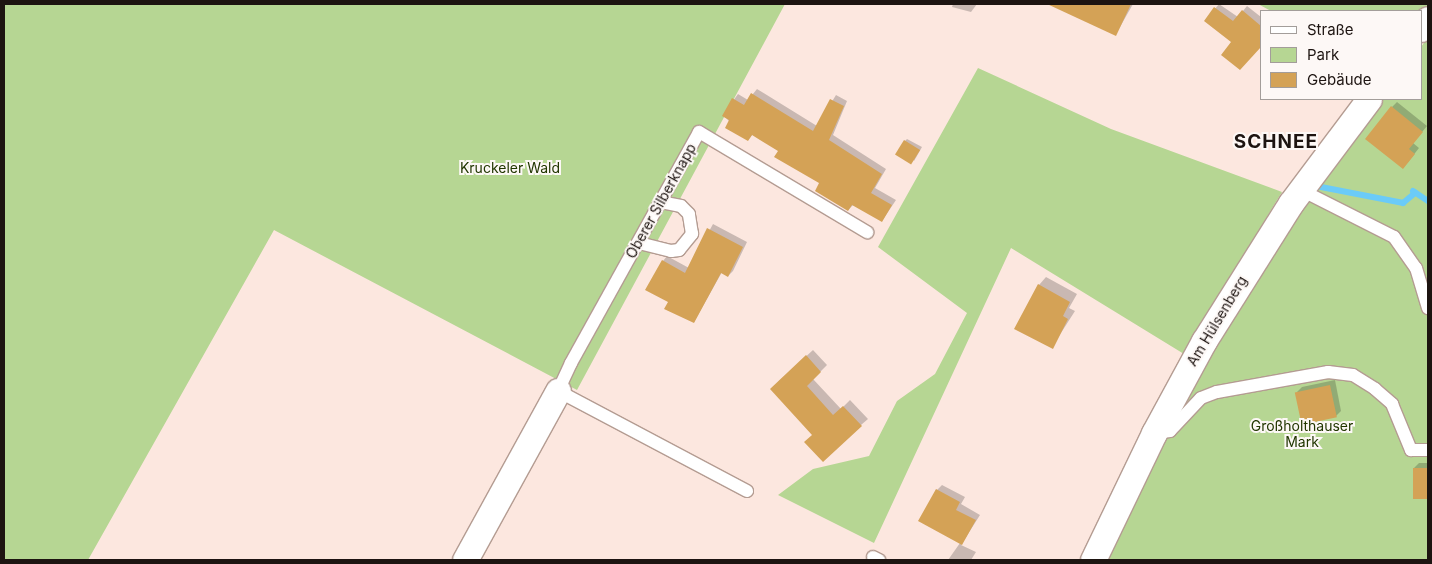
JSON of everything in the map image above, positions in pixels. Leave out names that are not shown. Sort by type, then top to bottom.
[{"type":"street","name":"Am Hülsenberg","points":[[1093,560],[1154,433],[1204,341],[1301,190],[1368,100]]},
{"type":"street","name":"Oberer Silberknapp","points":[[465,560],[558,391]]},
{"type":"lane","name":"Oberer Silberknapp","points":[[558,391],[699,132],[868,232]]},
{"type":"lane","points":[[1301,190],[1394,237],[1416,268],[1428,308]]},
{"type":"lane","points":[[638,243],[671,251],[679,250],[692,234],[693,224],[685,210],[672,203],[661,202]]},
{"type":"lane","points":[[1154,433],[1170,431],[1201,398],[1217,392],[1328,372],[1353,375],[1375,390],[1392,404],[1411,450],[1428,450]]},
{"type":"lane","points":[[558,391],[747,490]]},
{"type":"green space","name":"Kruckeler Wald","points":[[4,4],[785,4],[577,390],[274,230],[88,560],[4,560]]},
{"type":"green space","points":[[1258,4],[1428,4],[1428,19],[1422,10],[1269,10]]},
{"type":"green space","name":"Großholthauser Mark","points":[[1428,37],[1428,560],[1099,560],[1216,327],[1379,100],[1422,100],[1422,46]]},
{"type":"green space","points":[[978,68],[1111,129],[1282,192],[1184,354],[1011,248],[874,543],[778,495],[813,469],[869,456],[897,401],[935,374],[967,313],[878,247]]},
{"type":"building","points":[[1047,4],[1131,4],[1116,36]]},
{"type":"building","points":[[1214,7],[1233,21],[1242,10],[1260,25],[1260,48],[1240,70],[1221,55],[1231,42],[1204,21]]},
{"type":"building","points":[[751,93],[813,131],[830,99],[844,106],[829,140],[882,174],[871,193],[892,205],[882,222],[852,205],[848,211],[815,191],[819,183],[774,157],[778,151],[752,135],[748,141],[725,128],[729,120],[722,116],[732,98],[744,105]]},
{"type":"building","points":[[1391,106],[1423,132],[1409,149],[1415,154],[1403,169],[1365,139]]},
{"type":"building","points":[[904,140],[920,150],[911,164],[895,154]]},
{"type":"building","points":[[707,228],[743,247],[728,277],[721,273],[694,323],[664,309],[668,302],[645,290],[662,260],[685,273]]},
{"type":"building","points":[[1038,284],[1070,302],[1063,316],[1068,319],[1053,349],[1014,329]]},
{"type":"building","points":[[806,355],[821,372],[807,386],[833,415],[843,406],[862,426],[823,462],[804,442],[812,435],[770,389]]},
{"type":"building","points":[[1330,385],[1337,417],[1302,425],[1295,392]]},
{"type":"building","points":[[1413,468],[1428,468],[1428,499],[1413,499]]},
{"type":"building","points":[[936,489],[960,502],[956,510],[976,520],[962,545],[918,521]]},
{"type":"waterway","points":[[1321,187],[1403,203],[1415,193]]},
{"type":"waterway","points":[[1413,191],[1428,201]]},
{"type":"district","name":"SCHNEE","points":[[1276,142]]}]
